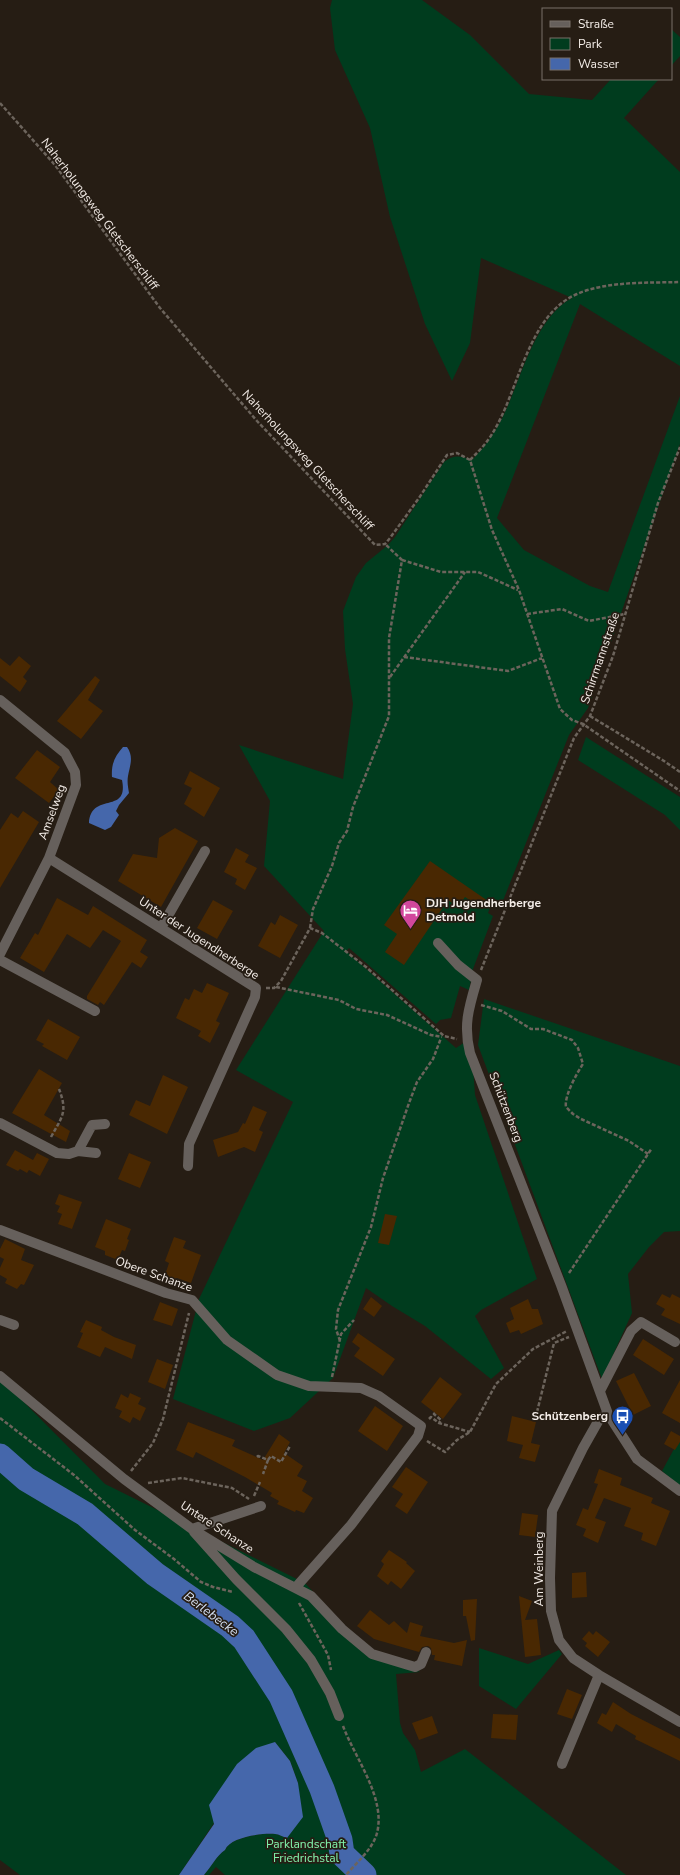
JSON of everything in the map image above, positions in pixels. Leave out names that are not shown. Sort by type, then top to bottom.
[{"type":"street","name":"Amselweg","points":[[0,700],[66,753],[75,772],[76,785],[50,858],[0,954]]},
{"type":"street","points":[[161,928],[205,851]]},
{"type":"street","name":"Unter der Jugendherberge","points":[[50,858],[256,988],[255,997],[189,1144],[188,1166]]},
{"type":"street","points":[[438,943],[458,965],[477,980]]},
{"type":"street","points":[[0,960],[95,1011]]},
{"type":"street","name":"Schützenberg","points":[[477,980],[471,1001],[466,1037],[470,1053],[561,1285],[608,1414],[637,1459],[680,1491]]},
{"type":"street","points":[[0,1123],[57,1154],[96,1152]]},
{"type":"street","points":[[73,1153],[92,1125],[105,1124]]},
{"type":"street","name":"Obere Schanze","points":[[0,1230],[166,1294],[192,1300],[227,1340],[277,1375],[309,1386],[361,1388],[379,1396],[421,1426],[418,1436]]},
{"type":"street","points":[[0,1320],[14,1324]]},
{"type":"street","points":[[600,1391],[631,1331],[641,1322],[675,1342]]},
{"type":"street","name":"Untere Schanze","points":[[0,1376],[124,1479],[192,1529],[254,1567],[296,1587],[311,1596],[342,1629],[372,1654],[415,1667],[421,1664],[426,1652]]},
{"type":"street","name":"Am Weinberg","points":[[608,1414],[600,1418],[583,1448],[552,1511],[550,1578],[551,1609],[559,1640],[573,1658],[599,1675],[680,1722]]},
{"type":"street","points":[[296,1587],[351,1525],[418,1436]]},
{"type":"street","points":[[260,1506],[192,1529],[197,1538],[286,1628],[311,1660],[330,1693],[339,1716]]},
{"type":"street","points":[[562,1764],[599,1675]]},
{"type":"path","name":"Naherholungsweg Gletscherschliff","points":[[0,103],[55,165],[160,308],[257,421],[375,545],[385,544]]},
{"type":"path","points":[[470,460],[492,434],[514,388],[536,334],[551,314],[565,300],[592,290],[622,284],[680,282]]},
{"type":"path","name":"Schirrmannstraße","points":[[477,980],[574,738],[590,716],[613,656],[658,503],[680,447]]},
{"type":"path","points":[[519,590],[478,572],[441,572],[402,560],[385,544],[419,498],[447,455],[457,453],[470,460],[492,530],[519,590],[560,709],[572,720],[583,724],[680,790]]},
{"type":"path","points":[[276,987],[281,981],[310,928],[313,909],[332,866],[339,843],[346,830],[353,807],[390,716],[389,638],[402,560]]},
{"type":"path","points":[[389,678],[465,572]]},
{"type":"path","points":[[527,614],[562,609],[589,621],[625,614]]},
{"type":"path","points":[[404,657],[508,672],[542,658]]},
{"type":"path","points":[[590,716],[664,760],[680,772]]},
{"type":"path","points":[[310,928],[322,933],[366,967],[442,1037]]},
{"type":"path","points":[[256,988],[276,987],[339,1000],[356,1009],[387,1015],[431,1035],[450,1039],[460,1039],[466,1037]]},
{"type":"path","points":[[471,1001],[498,1009],[531,1030],[543,1029],[572,1040],[578,1048],[583,1064],[570,1088],[566,1107],[569,1111],[581,1119],[629,1141],[648,1154]]},
{"type":"path","points":[[340,1341],[336,1329],[338,1310],[371,1227],[383,1178],[409,1103],[418,1082],[433,1059],[442,1037]]},
{"type":"path","points":[[46,1147],[64,1114],[64,1101],[59,1089]]},
{"type":"path","points":[[561,1285],[652,1148]]},
{"type":"path","points":[[124,1479],[153,1443],[163,1419],[181,1352],[192,1300]]},
{"type":"path","points":[[329,1387],[336,1364],[341,1334],[354,1320]]},
{"type":"path","points":[[537,1412],[554,1343],[577,1329]]},
{"type":"path","points":[[418,1436],[445,1452],[457,1440],[470,1432],[496,1384],[533,1349],[577,1329]]},
{"type":"path","points":[[434,1413],[441,1420],[438,1423]]},
{"type":"path","points":[[431,1417],[438,1423],[470,1432]]},
{"type":"path","points":[[0,1418],[74,1475],[135,1530],[174,1558],[201,1582],[213,1587],[255,1598]]},
{"type":"path","points":[[263,1474],[271,1456],[281,1462],[290,1446]]},
{"type":"path","points":[[257,1458],[258,1456],[268,1460]]},
{"type":"path","points":[[134,1485],[182,1478],[232,1488],[253,1501],[260,1482]]},
{"type":"path","points":[[296,1587],[296,1598],[328,1655],[333,1686],[330,1693]]},
{"type":"path","points":[[339,1716],[354,1753],[370,1784],[379,1810],[377,1834],[370,1847],[346,1875]]},
{"type":"green space","points":[[332,0],[422,0],[470,35],[529,94],[592,100],[610,80],[658,80],[624,118],[680,172],[680,366],[580,304],[497,518],[524,550],[590,586],[608,592],[680,396],[680,444],[588,708],[569,735],[502,903],[493,900],[488,913],[493,916],[473,969],[469,990],[460,986],[451,1018],[440,1020],[436,1024],[349,948],[346,951],[456,1048],[471,1038],[475,1095],[537,1279],[481,1310],[475,1316],[504,1368],[491,1379],[425,1326],[366,1288],[333,1378],[290,1418],[254,1431],[173,1399],[199,1299],[293,1102],[236,1070],[324,931],[264,866],[270,801],[239,745],[343,779],[353,704],[345,649],[343,611],[356,577],[366,563],[388,545],[395,537],[444,462],[458,456],[472,460],[487,442],[503,417],[524,364],[540,333],[559,307],[572,298],[481,258],[470,343],[452,381],[425,324],[390,217],[370,128],[335,50],[330,8]]},
{"type":"green space","points":[[672,30],[680,37],[680,56],[672,65]]},
{"type":"green space","points":[[586,737],[680,797],[680,830],[665,815],[578,760]]},
{"type":"green space","points":[[484,999],[680,1066],[680,1231],[664,1232],[649,1247],[628,1274],[632,1313],[602,1379],[478,1045]]},
{"type":"green space","name":"Parklandschaft Friedrichstal","points":[[0,1378],[105,1484],[305,1583],[371,1656],[420,1672],[396,1674],[400,1723],[403,1733],[415,1750],[421,1772],[465,1749],[626,1875],[225,1875],[216,1867],[209,1875],[204,1875],[222,1852],[233,1842],[255,1835],[276,1834],[287,1838],[298,1783],[290,1761],[275,1742],[214,1823],[179,1875],[20,1875],[0,1860]]},
{"type":"green space","points":[[680,1438],[680,1486],[662,1471]]},
{"type":"green space","points":[[479,1648],[528,1664],[559,1650],[562,1654],[516,1709],[479,1686]]},
{"type":"water","points":[[123,747],[127,747],[131,758],[128,776],[129,793],[116,811],[119,815],[111,827],[105,830],[89,823],[91,813],[102,805],[115,801],[120,797],[123,791],[122,780],[112,777],[112,768],[114,760]]},
{"type":"water","points":[[275,1742],[290,1761],[298,1783],[303,1817],[287,1838],[276,1834],[269,1834],[255,1835],[240,1839],[233,1842],[222,1852],[204,1875],[179,1875],[214,1824],[209,1805],[237,1764],[256,1748]]},
{"type":"building","points":[[19,656],[31,666],[23,677],[27,681],[20,692],[0,676],[0,658],[10,666]]},
{"type":"building","points":[[95,676],[100,680],[88,700],[103,711],[81,739],[57,721]]},
{"type":"building","points":[[37,750],[60,767],[50,782],[59,790],[49,803],[15,778]]},
{"type":"building","points":[[190,771],[220,788],[204,817],[184,804],[192,788],[184,784]]},
{"type":"building","points":[[23,811],[39,822],[0,888],[0,830],[11,813],[18,818]]},
{"type":"building","points":[[175,828],[198,841],[161,907],[118,881],[133,854],[157,858],[159,838]]},
{"type":"building","points":[[236,848],[249,855],[245,862],[257,868],[245,890],[235,884],[237,879],[224,872]]},
{"type":"building","points":[[430,861],[488,901],[483,909],[465,897],[458,907],[448,900],[404,965],[385,952],[397,934],[384,925]]},
{"type":"building","points":[[57,898],[88,915],[93,906],[147,940],[140,952],[148,957],[141,968],[132,962],[104,1005],[100,1002],[98,1005],[87,999],[87,996],[121,941],[103,930],[90,948],[67,934],[44,972],[20,958],[35,933],[38,935]]},
{"type":"building","points":[[213,900],[233,911],[217,939],[197,928]]},
{"type":"building","points":[[280,915],[298,925],[280,958],[258,946],[271,922],[275,925]]},
{"type":"building","points":[[207,983],[229,993],[216,1021],[220,1023],[210,1043],[198,1036],[201,1031],[176,1018],[185,998],[189,1000],[194,989],[202,993]]},
{"type":"building","points":[[48,1019],[80,1037],[67,1060],[42,1046],[44,1044],[36,1040]]},
{"type":"building","points":[[39,1069],[62,1083],[44,1115],[70,1131],[66,1142],[12,1113]]},
{"type":"building","points":[[163,1075],[188,1087],[167,1134],[129,1115],[136,1100],[150,1106]]},
{"type":"building","points":[[253,1106],[267,1112],[259,1130],[263,1132],[255,1152],[244,1147],[218,1157],[213,1140],[238,1132],[243,1123],[245,1124]]},
{"type":"building","points":[[15,1150],[33,1160],[37,1153],[49,1159],[40,1176],[29,1170],[27,1173],[20,1169],[18,1171],[6,1165]]},
{"type":"building","points":[[129,1153],[151,1162],[140,1188],[118,1179]]},
{"type":"building","points":[[59,1194],[82,1202],[72,1229],[58,1224],[62,1214],[57,1212],[60,1206],[55,1204]]},
{"type":"building","points":[[385,1214],[397,1216],[389,1245],[378,1243]]},
{"type":"building","points":[[106,1219],[131,1229],[127,1239],[129,1240],[125,1251],[122,1250],[118,1260],[105,1255],[105,1251],[95,1247]]},
{"type":"building","points":[[174,1237],[186,1241],[183,1248],[201,1255],[191,1283],[177,1278],[171,1281],[166,1272],[169,1263],[165,1261]]},
{"type":"building","points":[[5,1239],[25,1249],[21,1260],[34,1265],[24,1285],[21,1284],[17,1289],[5,1283],[7,1279],[0,1275],[0,1268],[4,1259],[0,1257],[0,1249]]},
{"type":"building","points":[[662,1294],[670,1298],[672,1294],[680,1298],[680,1324],[661,1315],[665,1309],[656,1304]]},
{"type":"building","points":[[371,1297],[382,1306],[374,1317],[363,1309]]},
{"type":"building","points":[[528,1299],[532,1309],[538,1309],[543,1324],[521,1334],[519,1330],[510,1333],[506,1323],[514,1319],[510,1308]]},
{"type":"building","points":[[160,1302],[178,1309],[172,1326],[153,1320]]},
{"type":"building","points":[[86,1320],[102,1327],[101,1330],[114,1337],[136,1345],[132,1359],[105,1347],[100,1357],[77,1347],[83,1333],[80,1332]]},
{"type":"building","points":[[358,1333],[395,1359],[383,1376],[354,1356],[360,1348],[352,1342]]},
{"type":"building","points":[[643,1339],[674,1359],[664,1375],[633,1355]]},
{"type":"building","points":[[157,1359],[173,1365],[165,1389],[148,1382]]},
{"type":"building","points":[[634,1373],[651,1406],[633,1415],[616,1381]]},
{"type":"building","points":[[440,1377],[462,1394],[443,1419],[421,1402]]},
{"type":"building","points":[[680,1380],[680,1423],[662,1413]]},
{"type":"building","points":[[130,1393],[141,1398],[138,1404],[146,1408],[140,1421],[133,1417],[130,1423],[119,1417],[122,1411],[115,1408],[121,1394],[128,1398]]},
{"type":"building","points":[[375,1406],[403,1426],[387,1451],[358,1431]]},
{"type":"building","points":[[512,1416],[536,1422],[531,1443],[540,1445],[535,1462],[519,1458],[523,1445],[507,1441]]},
{"type":"building","points":[[188,1422],[235,1440],[232,1446],[263,1460],[279,1434],[290,1442],[284,1453],[303,1466],[297,1476],[307,1481],[302,1491],[313,1498],[304,1513],[296,1510],[295,1512],[277,1504],[279,1501],[270,1496],[272,1493],[245,1477],[196,1452],[193,1458],[176,1450]]},
{"type":"building","points":[[671,1431],[680,1436],[680,1442],[675,1450],[664,1444]]},
{"type":"building","points":[[406,1467],[428,1482],[407,1514],[395,1506],[403,1494],[392,1487]]},
{"type":"building","points":[[599,1469],[622,1478],[620,1485],[653,1498],[651,1503],[670,1511],[656,1546],[641,1540],[643,1533],[624,1526],[631,1508],[604,1498],[595,1518],[606,1522],[598,1543],[583,1536],[586,1529],[576,1525],[583,1508],[588,1510],[598,1484],[594,1483]]},
{"type":"building","points":[[522,1513],[538,1515],[535,1537],[519,1535]]},
{"type":"building","points":[[389,1550],[407,1562],[406,1563],[415,1571],[401,1589],[391,1581],[388,1585],[377,1576],[384,1564],[381,1561]]},
{"type":"building","points":[[586,1572],[587,1597],[572,1598],[572,1573]]},
{"type":"building","points":[[519,1596],[532,1601],[525,1620],[537,1619],[541,1655],[525,1657]]},
{"type":"building","points":[[477,1599],[475,1640],[471,1641],[466,1616],[463,1616],[463,1600]]},
{"type":"building","points":[[370,1610],[389,1625],[394,1621],[407,1633],[410,1622],[423,1626],[420,1636],[454,1643],[467,1640],[462,1666],[434,1660],[435,1655],[432,1655],[431,1648],[428,1646],[422,1647],[419,1652],[374,1639],[357,1626]]},
{"type":"building","points":[[589,1631],[593,1635],[596,1631],[610,1642],[598,1657],[585,1646],[587,1643],[582,1639]]},
{"type":"building","points":[[567,1689],[582,1695],[572,1719],[557,1714]]},
{"type":"building","points":[[613,1702],[631,1714],[680,1739],[680,1761],[635,1739],[636,1736],[616,1724],[612,1732],[597,1723],[602,1713],[606,1715]]},
{"type":"building","points":[[493,1714],[518,1715],[516,1740],[491,1738]]},
{"type":"building","points":[[432,1716],[438,1733],[419,1740],[412,1723]]},
{"type":"waterway","name":"Berlebecke","points":[[0,1456],[26,1479],[85,1514],[155,1574],[230,1626],[244,1639],[281,1696],[322,1789],[340,1840],[342,1854],[364,1875]]},
{"type":"place","name":"DJH Jugendherberge Detmold","points":[[410,930]]},
{"type":"place","name":"Schützenberg","points":[[623,1436]]}]
